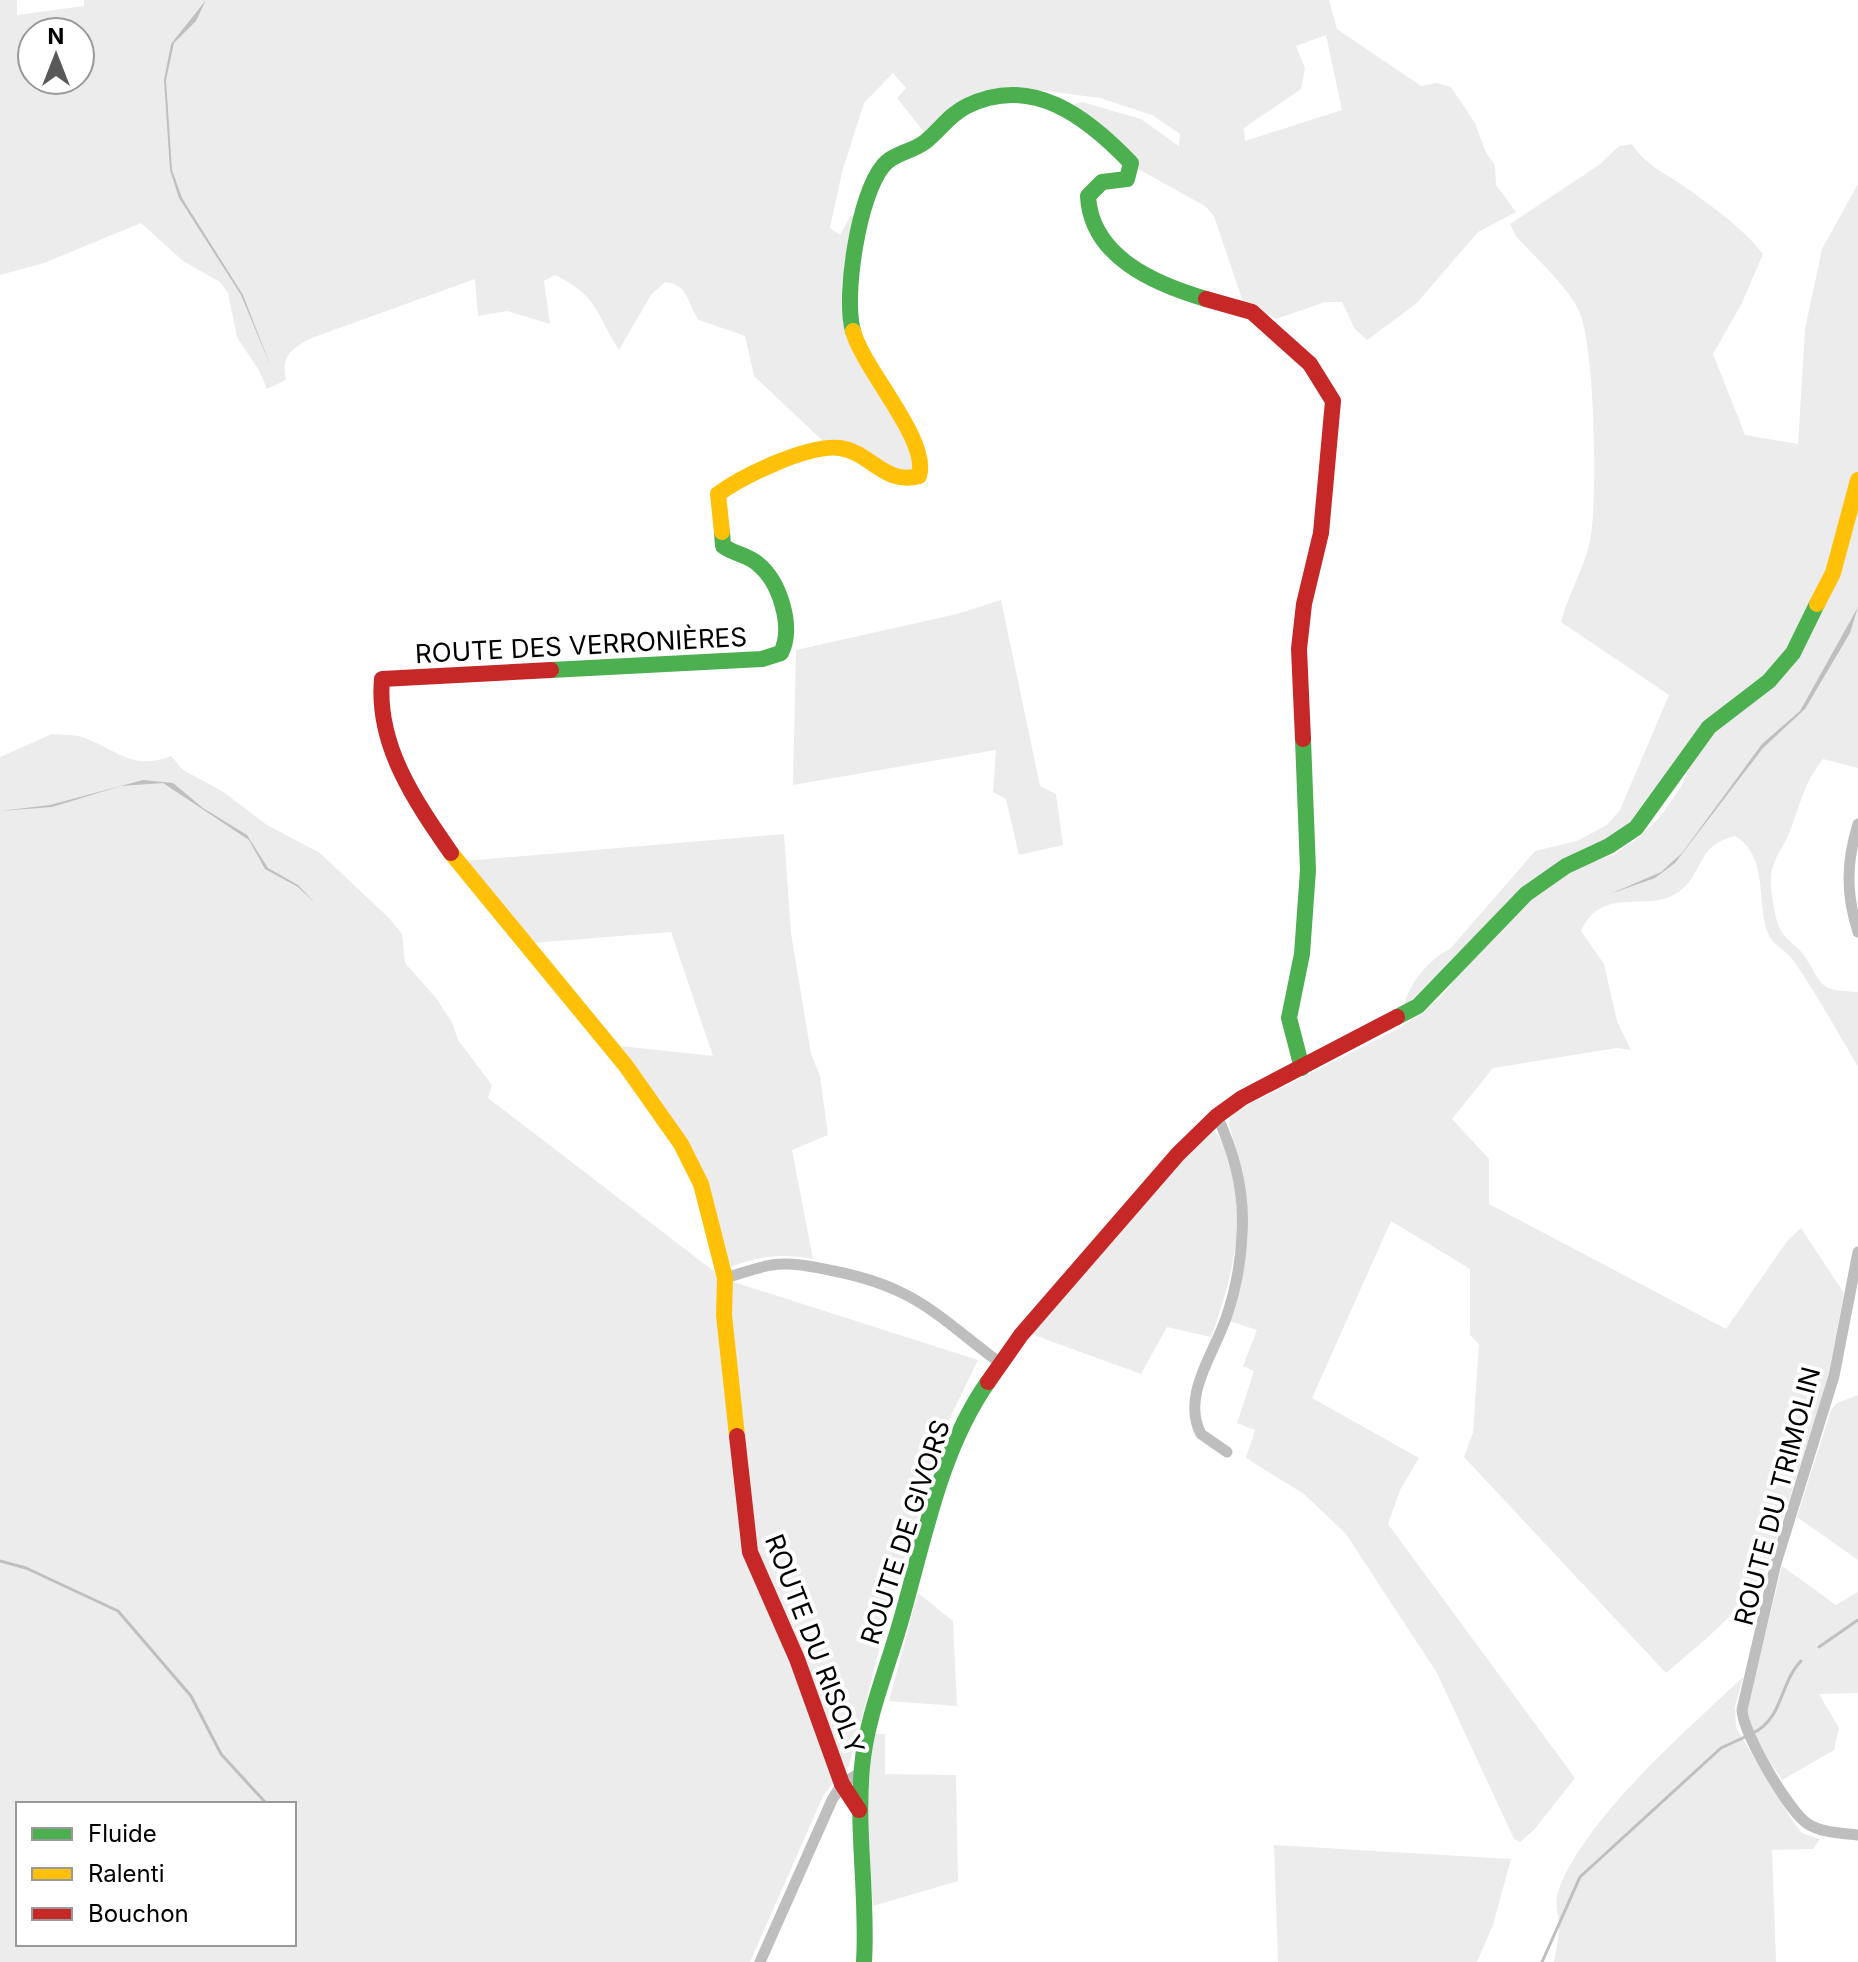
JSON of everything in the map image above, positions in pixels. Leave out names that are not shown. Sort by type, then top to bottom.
[{"type":"street","name":"ROUTE DES VERRONIÈRES","points":[[725,1278],[705,1194],[681,1144],[626,1066],[453,855],[394,755],[382,718],[379,689],[382,679],[619,669],[762,659],[781,653],[787,640],[774,584],[753,560],[723,546],[718,494],[772,467],[832,447],[844,449],[902,479],[919,476],[922,466],[917,447],[852,329],[851,301],[864,201],[882,166],[922,144],[957,114],[982,101],[1011,95],[1040,97],[1066,106],[1098,129],[1131,163],[1127,179],[1102,182],[1088,196],[1089,215],[1103,243],[1162,286],[1252,312],[1310,364],[1333,401],[1321,533],[1306,594],[1299,649],[1308,870],[1302,954],[1289,1018],[1302,1068]]},
{"type":"street","name":"ROUTE DE GIVORS","points":[[864,1962],[867,1899],[859,1810],[860,1773],[884,1673],[954,1448],[976,1399],[1000,1363],[1168,1165],[1217,1116],[1242,1098],[1387,1025],[1428,998],[1508,909],[1544,880],[1636,828],[1709,727],[1784,666],[1833,573],[1858,480]]},
{"type":"street","points":[[1858,824],[1849,860],[1847,887],[1858,932]]},
{"type":"street","points":[[1217,1116],[1240,1181],[1242,1235],[1227,1316],[1196,1390],[1196,1420],[1205,1439],[1227,1452]]},
{"type":"street","name":"ROUTE DU TRIMOLIN","points":[[1858,1252],[1834,1376],[1776,1563],[1742,1710],[1744,1725],[1753,1745],[1797,1815],[1823,1830],[1858,1835]]},
{"type":"street","points":[[725,1278],[772,1265],[805,1265],[865,1277],[901,1289],[933,1308],[1000,1363]]},
{"type":"street","name":"ROUTE DU RISOLY","points":[[725,1278],[724,1315],[750,1552],[797,1659],[842,1784],[760,1962]]},
{"type":"street","points":[[859,1810],[842,1784],[860,1773]]},
{"type":"shaded area","points":[[0,0],[17,0],[17,15],[84,6],[84,0],[1329,0],[1337,29],[1421,86],[1437,83],[1451,87],[1475,123],[1486,153],[1495,165],[1496,185],[1516,212],[1478,232],[1416,304],[1367,340],[1355,329],[1342,302],[1325,302],[1276,319],[1243,302],[1214,216],[1205,206],[1140,170],[1072,105],[1082,102],[1141,119],[1179,146],[1180,134],[1152,115],[1100,98],[1046,91],[986,95],[928,137],[897,98],[906,88],[893,73],[864,103],[842,172],[830,228],[840,235],[851,215],[856,217],[845,299],[914,450],[914,471],[904,473],[824,442],[754,376],[745,336],[699,320],[683,291],[665,282],[651,295],[619,350],[588,298],[555,275],[544,281],[550,324],[507,311],[478,316],[475,279],[309,339],[288,355],[286,380],[267,389],[260,372],[237,337],[228,293],[220,282],[183,261],[141,223],[44,263],[0,275]],"holes":[[[1326,35],[1342,110],[1245,141],[1244,128],[1301,89],[1305,68],[1296,46]]]},
{"type":"shaded area","points":[[206,0],[196,21],[174,43],[166,80],[172,170],[182,198],[243,295],[271,367],[241,295],[179,198],[170,170],[164,80],[171,44]]},
{"type":"shaded area","points":[[1632,144],[1652,165],[1729,220],[1763,254],[1741,305],[1713,354],[1745,435],[1798,444],[1805,329],[1822,249],[1858,184],[1858,768],[1823,759],[1804,793],[1774,864],[1771,883],[1781,931],[1803,954],[1819,980],[1828,988],[1858,992],[1858,1067],[1802,973],[1770,937],[1753,855],[1735,836],[1713,846],[1680,891],[1654,901],[1627,902],[1601,908],[1590,916],[1581,931],[1604,964],[1617,1021],[1631,1050],[1617,1048],[1493,1068],[1452,1119],[1489,1159],[1489,1204],[1726,1329],[1788,1240],[1801,1228],[1844,1293],[1828,1377],[1769,1563],[1737,1609],[1666,1673],[1464,1457],[1473,1433],[1479,1344],[1470,1335],[1470,1269],[1391,1221],[1312,1398],[1419,1458],[1400,1490],[1388,1524],[1575,1778],[1534,1830],[1520,1842],[1514,1839],[1437,1673],[1346,1534],[1304,1494],[1246,1458],[1255,1430],[1237,1423],[1254,1371],[1243,1366],[1257,1330],[1229,1321],[1245,1244],[1246,1202],[1229,1125],[1236,1111],[1398,1029],[1424,1012],[1445,992],[1487,936],[1567,871],[1615,854],[1659,818],[1681,787],[1699,746],[1714,734],[1704,725],[1627,827],[1514,895],[1404,1008],[1409,991],[1420,974],[1450,949],[1535,851],[1577,841],[1607,825],[1620,810],[1669,695],[1561,622],[1590,541],[1594,424],[1589,356],[1579,311],[1559,281],[1516,236],[1510,224],[1599,165],[1619,146]]},
{"type":"shaded area","points":[[1001,600],[1040,786],[1056,794],[1063,845],[1019,855],[1006,799],[993,792],[996,750],[793,785],[796,650],[957,614]]},
{"type":"shaded area","points":[[1858,607],[1850,633],[1805,709],[1763,748],[1675,863],[1655,878],[1610,894],[1661,872],[1682,853],[1762,744],[1800,711]]},
{"type":"shaded area","points":[[52,734],[73,735],[126,758],[147,761],[171,756],[183,770],[222,791],[267,825],[320,853],[402,934],[405,963],[436,998],[452,1022],[458,1040],[492,1085],[488,1098],[724,1279],[978,1360],[950,1418],[897,1582],[849,1766],[824,1794],[750,1962],[0,1962],[0,757]]},
{"type":"shaded area","points":[[143,780],[173,783],[203,808],[247,835],[268,868],[298,885],[315,903],[298,887],[265,869],[249,840],[163,783],[121,786],[52,807],[0,811],[50,805]]},
{"type":"shaded area","points":[[784,834],[791,933],[811,1054],[820,1076],[828,1135],[792,1150],[813,1259],[771,1257],[731,1267],[710,1195],[612,1045],[713,1056],[671,932],[532,943],[463,861]]},
{"type":"shaded area","points":[[1215,1131],[1228,1153],[1238,1205],[1233,1261],[1211,1337],[1167,1327],[1141,1374],[1031,1334],[1148,1198],[1198,1144]]},
{"type":"shaded area","points":[[1858,1395],[1858,1560],[1797,1517],[1831,1410],[1837,1403]]},
{"type":"shaded area","points":[[1782,1566],[1836,1605],[1858,1592],[1858,1693],[1819,1694],[1839,1728],[1834,1750],[1782,1780],[1754,1737],[1747,1710]]},
{"type":"shaded area","points":[[918,1593],[953,1621],[957,1706],[889,1701]]},
{"type":"shaded area","points":[[1743,1677],[1735,1707],[1736,1728],[1792,1820],[1802,1833],[1820,1839],[1813,1849],[1772,1850],[1776,1962],[1554,1962],[1559,1930],[1558,1894],[1572,1861],[1614,1804],[1640,1776]]},
{"type":"shaded area","points":[[872,1734],[885,1734],[885,1774],[956,1775],[958,1881],[873,1906],[865,1807]]},
{"type":"shaded area","points":[[1274,1845],[1511,1859],[1493,1925],[1477,1962],[1278,1962]]},
{"type":"waterway","points":[[0,1561],[26,1568],[118,1611],[191,1696],[221,1754],[265,1802]]},
{"type":"waterway","points":[[1819,1647],[1858,1620]]},
{"type":"waterway","points":[[1753,1733],[1770,1719],[1801,1661]]},
{"type":"waterway","points":[[1542,1962],[1580,1877],[1721,1748],[1747,1736]]},
{"type":"traffic: fast","points":[[853,331],[850,294],[855,246],[874,180],[892,158],[925,142],[955,113],[991,97],[1014,95],[1057,105],[1077,116],[1114,146],[1131,163],[1127,179],[1102,182],[1088,196],[1092,217],[1101,236],[1129,265],[1147,276],[1206,299]]},
{"type":"traffic: fast","points":[[551,670],[762,659],[781,653],[785,642],[785,618],[773,582],[758,564],[723,546],[722,532]]},
{"type":"traffic: fast","points":[[1397,1017],[1418,1006],[1526,894],[1566,866],[1609,846],[1636,828],[1709,727],[1769,681],[1793,653],[1817,604]]},
{"type":"traffic: fast","points":[[1302,1068],[1289,1018],[1302,954],[1308,870],[1303,739]]},
{"type":"traffic: fast","points":[[864,1962],[861,1840],[864,1749],[934,1500],[957,1438],[988,1382]]},
{"type":"traffic: slow","points":[[722,532],[718,494],[759,470],[811,451],[840,448],[860,455],[887,473],[907,478],[919,476],[920,461],[915,444],[859,347],[853,331]]},
{"type":"traffic: slow","points":[[1817,604],[1833,573],[1858,480]]},
{"type":"traffic: slow","points":[[451,853],[626,1066],[681,1144],[701,1184],[725,1278],[724,1315],[737,1436]]},
{"type":"traffic: jam","points":[[1206,299],[1252,312],[1310,364],[1333,401],[1321,533],[1304,604],[1299,649],[1303,739]]},
{"type":"traffic: jam","points":[[451,853],[412,792],[392,749],[385,727],[382,679],[551,670]]},
{"type":"traffic: jam","points":[[988,1382],[1021,1335],[1178,1154],[1217,1116],[1242,1098],[1397,1017]]},
{"type":"traffic: jam","points":[[737,1436],[750,1552],[797,1659],[842,1784],[859,1810]]}]
